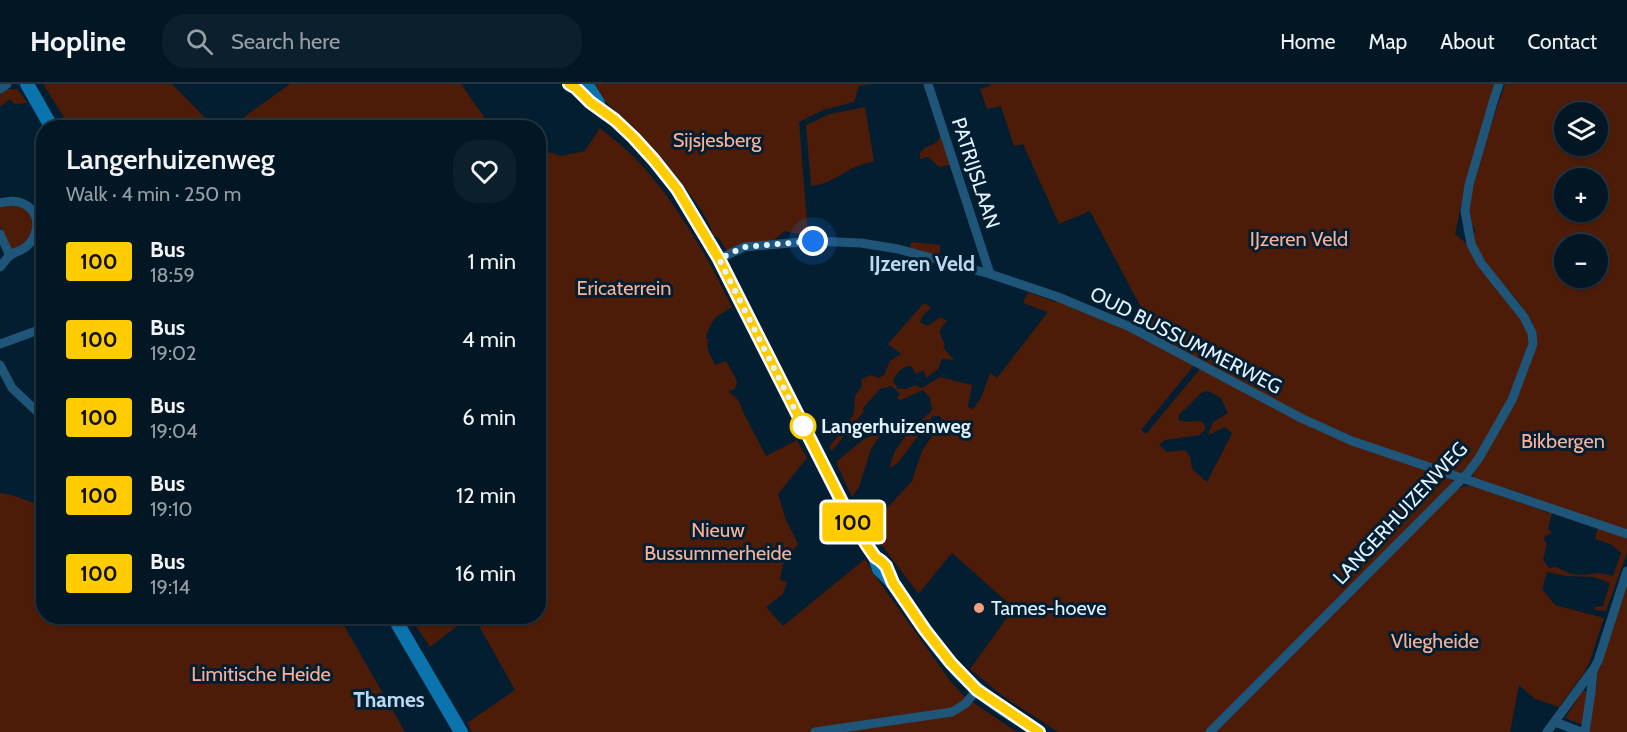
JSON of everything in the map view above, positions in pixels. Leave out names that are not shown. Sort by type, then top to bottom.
[{"type":"main road","points":[[27,84],[47,120]]},
{"type":"main road","points":[[577,85],[634,138],[677,189],[719,259],[841,500],[875,557],[886,566],[893,583],[925,630],[977,690],[1039,732]]},
{"type":"main road","points":[[398,624],[461,732]]},
{"type":"street","points":[[0,89],[7,84]]},
{"type":"street","name":"PATRIJSLAAN","points":[[928,84],[990,274]]},
{"type":"street","name":"LANGERHUIZENWEG","points":[[1210,732],[1462,479],[1479,458],[1512,400],[1533,344],[1532,333],[1524,317],[1481,262],[1471,244],[1466,211],[1469,185],[1500,84]]},
{"type":"street","points":[[0,203],[13,201],[22,203],[30,209],[36,220]]},
{"type":"street","points":[[0,267],[10,256],[25,248],[36,233]]},
{"type":"street","points":[[0,234],[10,256]]},
{"type":"street","name":"OUD BUSSUMMERWEG","points":[[719,259],[744,247],[813,241],[861,243],[898,249],[990,274],[1058,297],[1130,327],[1301,418],[1352,441],[1627,534]]},
{"type":"street","points":[[0,344],[36,331]]},
{"type":"street","points":[[0,365],[12,388],[36,410]]},
{"type":"street","points":[[1547,732],[1598,661],[1627,571]]},
{"type":"street","points":[[1555,722],[1583,732],[1592,692],[1593,670]]},
{"type":"street","points":[[815,732],[952,712],[965,704],[977,690]]},
{"type":"green space","points":[[43,84],[172,84],[207,120],[66,120]]},
{"type":"green space","points":[[290,84],[461,84],[486,120],[240,120]]},
{"type":"green space","name":"Sijsjesberg","points":[[591,84],[873,84],[859,86],[854,102],[823,110],[799,122],[808,234],[785,231],[774,240],[726,250],[719,238],[713,236],[703,213],[678,178],[595,91]]},
{"type":"green space","name":"IJzeren Veld","points":[[990,84],[1498,84],[1465,187],[1455,234],[1465,242],[1480,266],[1522,319],[1530,339],[1516,381],[1494,431],[1463,474],[1365,444],[1302,416],[1146,332],[1142,309],[1090,211],[1059,224],[1023,144],[1014,146],[1001,106],[987,109],[980,89]]},
{"type":"green space","name":"Bikbergen","points":[[1505,84],[1627,84],[1627,535],[1524,494],[1473,478],[1474,471],[1536,343],[1531,320],[1486,264],[1475,245],[1469,201]]},
{"type":"green space","points":[[7,89],[17,89],[28,103],[14,104],[10,99],[0,107],[0,95]]},
{"type":"green space","points":[[865,107],[874,161],[862,164],[827,182],[811,186],[806,125],[830,114]]},
{"type":"green space","points":[[600,128],[635,158],[670,201],[693,235],[732,307],[712,323],[706,338],[709,340],[707,342],[708,351],[715,365],[726,361],[737,381],[735,389],[728,392],[739,402],[766,456],[797,440],[807,458],[778,494],[786,520],[798,544],[783,564],[780,580],[787,582],[783,594],[766,607],[783,626],[865,559],[951,682],[965,697],[1017,732],[472,732],[467,723],[515,690],[478,624],[546,624],[546,151],[561,156],[585,151]]},
{"type":"green space","points":[[941,133],[955,164],[939,167],[928,157],[920,159],[920,155],[923,150],[938,141]]},
{"type":"green space","points":[[19,204],[31,214],[32,234],[27,241],[11,250],[0,226],[0,207]]},
{"type":"green space","points":[[912,242],[940,245],[940,256],[908,250]]},
{"type":"green space","points":[[1028,292],[1055,302],[1060,295],[1197,362],[1141,430],[1146,434],[1200,369],[1451,478],[1453,482],[1207,732],[1058,732],[1003,696],[970,669],[1014,608],[952,553],[919,593],[917,592],[869,528],[912,481],[922,451],[942,421],[940,416],[933,416],[898,463],[890,468],[900,443],[932,410],[930,398],[923,390],[901,400],[897,398],[900,394],[892,386],[880,389],[863,408],[864,411],[832,451],[829,447],[854,414],[855,396],[862,386],[861,380],[871,375],[879,378],[884,375],[890,361],[901,354],[888,344],[922,305],[925,303],[931,308],[923,315],[920,322],[927,326],[941,317],[947,321],[940,334],[945,344],[943,347],[954,360],[942,359],[938,369],[926,378],[924,370],[916,374],[911,366],[902,369],[893,381],[898,389],[906,389],[915,385],[922,388],[940,377],[972,385],[968,407],[973,409],[981,398],[990,373],[997,378],[1048,312],[1023,303]],"holes":[[[1208,391],[1221,398],[1228,413],[1213,422],[1208,435],[1225,427],[1232,433],[1207,482],[1192,469],[1190,456],[1185,450],[1167,452],[1159,445],[1165,440],[1200,435],[1206,428],[1203,422],[1182,421],[1179,420],[1179,415],[1201,393]]]},
{"type":"green space","points":[[889,422],[871,449],[859,487],[852,497],[836,462]]},
{"type":"green space","name":"Vliegheide","points":[[1464,486],[1473,486],[1552,513],[1548,528],[1552,533],[1545,536],[1544,540],[1547,543],[1543,560],[1549,568],[1556,567],[1571,574],[1599,573],[1613,576],[1621,553],[1612,545],[1595,539],[1598,527],[1627,539],[1627,553],[1606,611],[1595,610],[1594,607],[1603,606],[1610,583],[1594,577],[1566,576],[1547,572],[1542,589],[1555,605],[1604,618],[1584,673],[1559,707],[1535,699],[1519,685],[1510,732],[1216,732],[1455,491]]},
{"type":"green space","name":"Limitische Heide","points":[[0,493],[36,503],[36,624],[343,624],[405,732],[0,732]]},
{"type":"green space","points":[[1627,581],[1627,732],[1588,732],[1597,683],[1597,670],[1600,668]]},
{"type":"green space","points":[[415,624],[460,624],[430,647]]},
{"type":"green space","points":[[1583,690],[1588,693],[1583,725],[1565,718]]},
{"type":"bus line","name":"100","points":[[569,84],[634,138],[677,189],[719,259],[845,508],[875,557],[886,566],[893,583],[925,630],[951,663],[977,690],[1039,732]]},
{"type":"place","name":"Langerhuizenweg","points":[[803,426]]},
{"type":"place","name":"Tames-hoeve","points":[[979,608]]},
{"type":"district","name":"IJzeren Veld","points":[[922,263]]},
{"type":"district","name":"Thames","points":[[389,699]]},
{"type":"route","points":[[803,426],[719,259],[744,247],[813,241]]},
{"type":"park label","name":"Ericaterrein","points":[[624,288]]},
{"type":"park label","name":"Nieuw Bussummerheide","points":[[718,542]]}]
